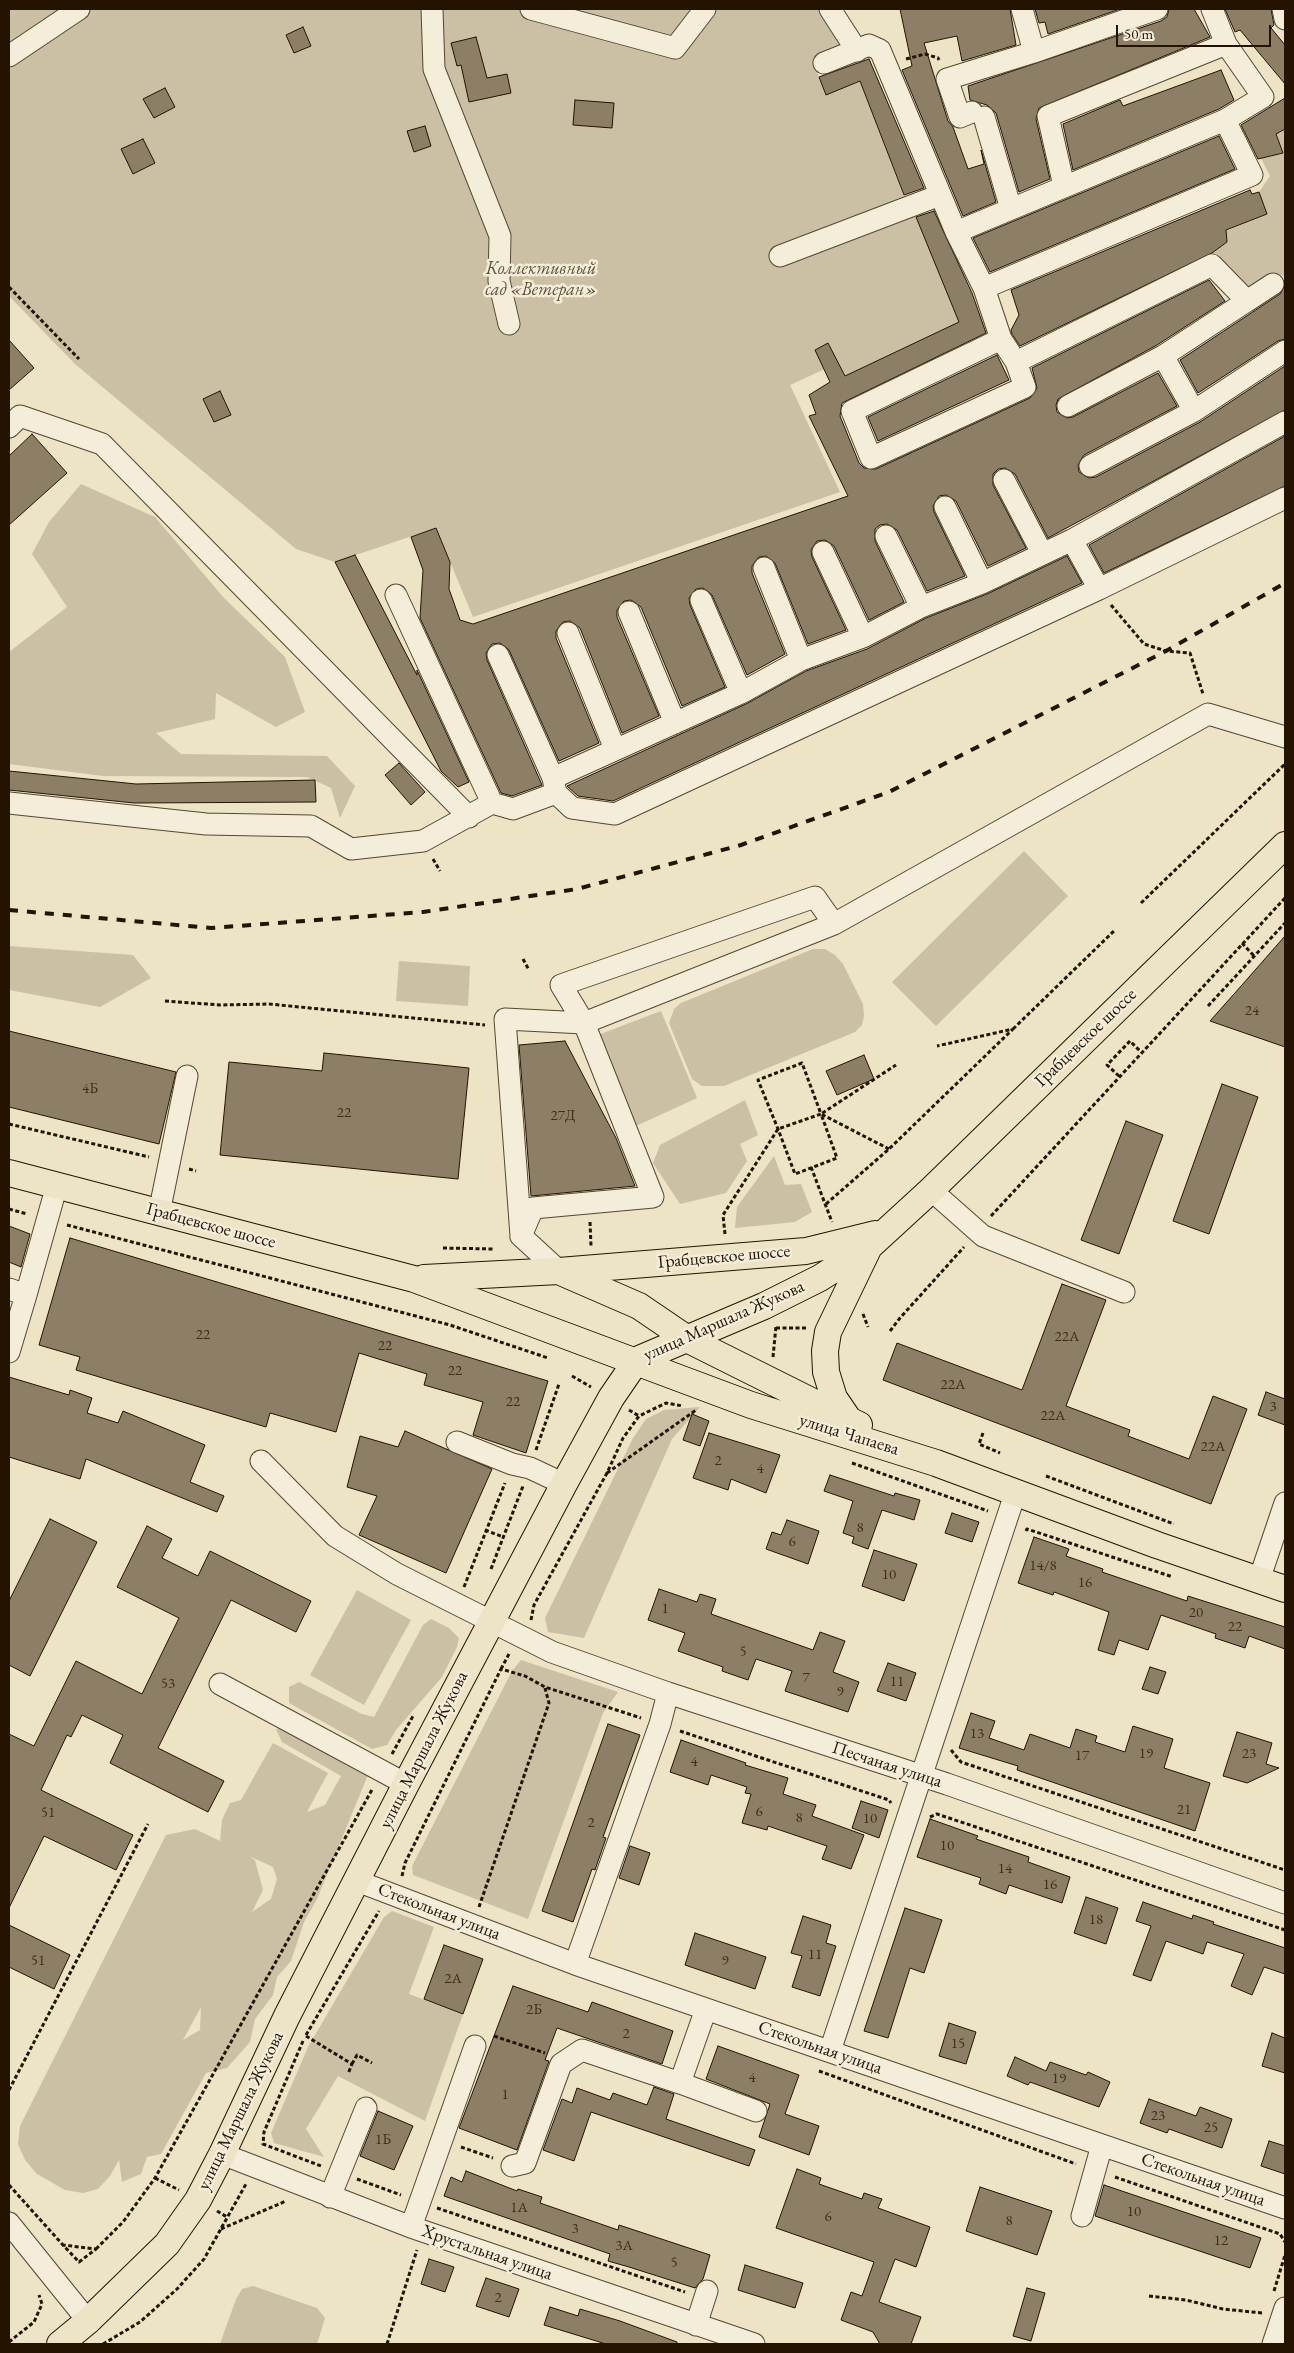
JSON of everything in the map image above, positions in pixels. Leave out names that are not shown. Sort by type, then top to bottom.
[{"type":"main road","name":"Грабцевское шоссе","points":[[9,1173],[414,1278],[559,1271],[806,1251],[878,1238],[931,1190],[1285,845]]},
{"type":"main road","name":"улица Маршала Жукова","points":[[60,2344],[88,2321],[167,2244],[198,2200],[222,2154],[287,2016],[406,1784],[564,1484],[611,1398],[636,1360],[688,1340],[820,1278],[878,1238]]},
{"type":"main road","points":[[849,1420],[834,1398],[826,1372],[825,1351],[828,1332],[878,1238]]},
{"type":"main road","points":[[559,1271],[639,1306],[688,1340],[936,1463]]},
{"type":"main road","name":"улица Чапаева","points":[[414,1278],[751,1404],[936,1463],[1157,1545],[1285,1589]]},
{"type":"street","points":[[9,56],[79,9]]},
{"type":"street","points":[[432,9],[434,69],[500,236],[499,281],[509,324]]},
{"type":"street","points":[[531,9],[675,48],[705,9]]},
{"type":"street","points":[[830,9],[857,52]]},
{"type":"street","points":[[1022,9],[1034,52]]},
{"type":"street","points":[[1011,209],[978,114],[960,117],[947,79],[1034,52],[1157,9]]},
{"type":"street","points":[[956,232],[1225,120],[1263,97],[1226,44],[1212,9]]},
{"type":"street","points":[[1282,9],[1285,19]]},
{"type":"street","points":[[1064,186],[1048,116],[1226,44]]},
{"type":"street","points":[[824,63],[869,46],[880,50],[956,232],[984,288],[1001,339],[1016,362],[1025,387],[871,458],[852,411],[1001,339]]},
{"type":"street","points":[[984,288],[1252,175],[1225,120]]},
{"type":"street","points":[[780,256],[940,195]]},
{"type":"street","points":[[1016,362],[1212,265],[1247,301]]},
{"type":"street","points":[[1068,406],[1163,356],[1273,284]]},
{"type":"street","points":[[1090,466],[1194,411],[1285,352]]},
{"type":"street","points":[[1163,356],[1194,411]]},
{"type":"street","points":[[9,427],[20,416],[102,444],[469,818]]},
{"type":"street","points":[[9,803],[206,824],[311,826],[351,849],[422,841],[469,818],[492,803],[513,809],[615,749],[741,693],[801,660],[863,637],[921,607],[982,583],[1072,540],[1285,422]]},
{"type":"street","points":[[1004,480],[1042,553]]},
{"type":"street","points":[[498,656],[555,785],[572,808],[615,814],[1099,589],[1285,498]]},
{"type":"street","points":[[944,507],[982,583]]},
{"type":"street","points":[[886,536],[921,607]]},
{"type":"street","points":[[1072,540],[1099,589]]},
{"type":"street","points":[[823,552],[863,637]]},
{"type":"street","points":[[764,568],[801,660]]},
{"type":"street","points":[[396,595],[492,803]]},
{"type":"street","points":[[701,600],[741,693]]},
{"type":"street","points":[[630,612],[676,723]]},
{"type":"street","points":[[568,633],[615,749]]},
{"type":"street","points":[[559,1271],[521,1236],[505,1019],[584,1023],[834,924],[1208,714],[1285,737]]},
{"type":"street","points":[[521,1236],[533,1208],[653,1197],[584,1023],[561,985],[815,897],[834,924]]},
{"type":"street","points":[[159,1213],[187,1076]]},
{"type":"street","points":[[9,1352],[17,1292],[49,1220],[57,1185]]},
{"type":"street","points":[[931,1190],[983,1236],[1124,1292]]},
{"type":"street","points":[[457,1442],[564,1484]]},
{"type":"street","name":"Песчаная улица","points":[[261,1461],[335,1536],[397,1574],[552,1652],[668,1693],[920,1775],[1285,1903]]},
{"type":"street","points":[[830,2051],[920,1775],[1016,1492]]},
{"type":"street","points":[[1259,1580],[1285,1503]]},
{"type":"street","points":[[220,1684],[406,1784]]},
{"type":"street","points":[[575,1964],[660,1724],[668,1693]]},
{"type":"street","name":"Стекольная улица","points":[[357,1881],[575,1964],[1285,2208]]},
{"type":"street","points":[[680,2083],[706,2009]]},
{"type":"street","points":[[409,2236],[441,2139],[475,2046]]},
{"type":"street","points":[[512,2166],[525,2163],[561,2064],[582,2050],[756,2111]]},
{"type":"street","points":[[330,2197],[366,2108]]},
{"type":"street","points":[[1082,2216],[1102,2146]]},
{"type":"street","name":"Хрустальная улица","points":[[222,2154],[330,2197],[409,2236],[754,2344]]},
{"type":"street","points":[[11,2231],[88,2321]]},
{"type":"street","points":[[696,2325],[706,2295]]},
{"type":"street","points":[[1273,2344],[1283,2313]]},
{"type":"path","points":[[886,64],[925,54],[938,58],[947,79]]},
{"type":"path","points":[[9,287],[79,359]]},
{"type":"path","points":[[1099,589],[1144,644],[1166,651],[1190,653],[1208,714]]},
{"type":"path","points":[[1141,903],[1285,764]]},
{"type":"path","points":[[890,1331],[1119,1076],[1285,898]]},
{"type":"path","points":[[1208,1006],[1256,957],[1285,923]]},
{"type":"path","points":[[826,1204],[889,1149],[1115,930]]},
{"type":"path","points":[[1242,943],[1256,957]]},
{"type":"path","points":[[523,959],[529,970]]},
{"type":"path","points":[[165,1001],[220,1005],[268,1004],[506,1027]]},
{"type":"path","points":[[937,1046],[1013,1029]]},
{"type":"path","points":[[1119,1076],[1107,1065],[1130,1041],[1141,1052]]},
{"type":"path","points":[[802,1063],[837,1158],[795,1174],[778,1129],[758,1080],[802,1063]]},
{"type":"path","points":[[725,1237],[724,1215],[778,1129],[821,1114],[896,1065]]},
{"type":"path","points":[[821,1114],[889,1149]]},
{"type":"path","points":[[9,1124],[169,1162]]},
{"type":"path","points":[[812,1167],[833,1224]]},
{"type":"path","points":[[9,1209],[450,1325],[548,1358]]},
{"type":"path","points":[[458,1604],[485,1530],[521,1466],[559,1384]]},
{"type":"path","points":[[531,1622],[534,1605],[607,1473],[623,1438],[639,1416],[666,1403],[698,1409],[607,1473]]},
{"type":"path","points":[[983,1433],[979,1444],[1000,1453]]},
{"type":"path","points":[[850,1462],[987,1509]]},
{"type":"path","points":[[490,1571],[503,1537],[521,1466]]},
{"type":"path","points":[[1046,1476],[1183,1528]]},
{"type":"path","points":[[1024,1538],[1027,1529],[1176,1578]]},
{"type":"path","points":[[485,1530],[503,1537]]},
{"type":"path","points":[[408,1879],[401,1875],[405,1863],[500,1669],[525,1676],[545,1687],[889,1800],[894,1810]]},
{"type":"path","points":[[479,1908],[549,1703],[545,1687]]},
{"type":"path","points":[[9,2185],[79,2262],[96,2249],[123,2222],[154,2178],[415,1712]]},
{"type":"path","points":[[954,1741],[951,1750],[961,1762],[1285,1870]]},
{"type":"path","points":[[925,1819],[937,1814],[1285,1930]]},
{"type":"path","points":[[9,2090],[148,1824]]},
{"type":"path","points":[[471,1905],[488,1912]]},
{"type":"path","points":[[382,1909],[376,1914],[306,2036],[264,2132],[263,2144],[421,2203],[706,2295]]},
{"type":"path","points":[[475,2046],[477,2040],[490,2035],[553,2055],[561,2064]]},
{"type":"path","points":[[306,2036],[352,2064]]},
{"type":"path","points":[[348,2074],[356,2055],[372,2063]]},
{"type":"path","points":[[814,2067],[821,2073],[1280,2234],[1285,2242]]},
{"type":"path","points":[[441,2139],[512,2166]]},
{"type":"path","points":[[103,2344],[140,2322],[177,2289],[204,2259],[246,2184],[254,2188]]},
{"type":"path","points":[[220,2230],[287,2201],[279,2197]]},
{"type":"path","points":[[409,2236],[417,2250],[426,2253]]},
{"type":"path","points":[[63,2245],[96,2249]]},
{"type":"path","points":[[387,2344],[417,2250]]},
{"type":"path","points":[[9,2342],[34,2322],[42,2304],[37,2290]]},
{"type":"path","points":[[1150,2296],[1186,2300],[1223,2309],[1283,2313]]},
{"type":"green space","name":"Коллективный сад «Ветеран»","points":[[9,9],[823,9],[847,48],[813,61],[825,94],[860,81],[905,200],[915,215],[959,322],[845,376],[838,363],[790,385],[840,492],[473,617],[436,528],[335,562],[296,549],[75,364],[9,296]]},
{"type":"green space","points":[[1285,129],[1285,276],[1273,273],[1245,291],[1208,256],[1227,242],[1226,231],[1267,214],[1259,192],[1270,176],[1261,158],[1283,153],[1276,134]]},
{"type":"green space","points":[[81,484],[155,517],[224,598],[285,657],[305,712],[276,727],[216,693],[215,719],[156,733],[181,754],[327,756],[355,786],[340,818],[331,788],[307,777],[103,776],[9,764],[9,652],[67,607],[32,554],[49,522]]},
{"type":"green space","points":[[1024,851],[1068,896],[936,1026],[892,982]]},
{"type":"green space","points":[[9,946],[133,955],[151,978],[100,1007],[9,990]]},
{"type":"green space","points":[[813,949],[825,949],[835,955],[843,964],[863,1004],[864,1016],[862,1025],[855,1032],[724,1086],[702,1086],[692,1079],[669,1023],[674,1009],[681,1003]]},
{"type":"green space","points":[[399,961],[470,966],[468,1006],[396,1001]]},
{"type":"green space","points":[[661,1011],[697,1098],[636,1126],[598,1035]]},
{"type":"green space","points":[[745,1100],[758,1135],[740,1144],[747,1161],[726,1193],[680,1204],[653,1163],[660,1145]]},
{"type":"green space","points":[[774,1156],[785,1185],[801,1184],[812,1212],[795,1222],[735,1228],[737,1207]]},
{"type":"green space","points":[[700,1407],[672,1439],[584,1638],[548,1632],[545,1618],[633,1438],[646,1419],[664,1410]]},
{"type":"green space","points":[[357,1590],[411,1620],[364,1705],[310,1675]]},
{"type":"green space","points":[[431,1619],[449,1628],[459,1638],[457,1647],[442,1677],[396,1730],[387,1745],[372,1749],[289,1703],[289,1687],[299,1682],[362,1714],[374,1717],[423,1625]]},
{"type":"green space","points":[[521,1660],[618,1692],[603,1713],[528,1919],[413,1875],[412,1866],[512,1671]]},
{"type":"green space","points":[[289,1728],[368,1775],[317,1899],[304,1922],[291,1961],[277,1977],[273,1995],[255,2019],[250,2042],[227,2068],[206,2073],[161,2154],[147,2157],[141,2174],[122,2182],[119,2160],[110,2176],[98,2189],[83,2193],[65,2190],[37,2174],[25,2160],[18,2144],[20,2126],[166,1835],[195,1829],[220,1841],[222,1820],[230,1803],[241,1800],[273,1743],[328,1773],[307,1812],[325,1805],[341,1776],[282,1742],[276,1729]],"holes":[[[249,1856],[273,1867],[277,1879],[271,1899],[252,1912],[263,1890],[255,1860]],[[201,2007],[200,2030],[183,2040]]]},
{"type":"green space","points":[[392,1911],[434,1927],[409,1994],[463,2014],[425,2121],[338,2076],[306,2129],[324,2157],[274,2143],[271,2133],[308,2047],[384,1917]]},
{"type":"green space","points":[[253,2286],[317,2308],[325,2318],[317,2344],[220,2344],[236,2299],[242,2289]]},
{"type":"building","points":[[900,9],[1010,9],[1016,45],[962,61],[957,36],[924,43],[948,121],[953,127],[968,169],[984,164],[981,150],[996,202],[963,216],[902,70],[912,66]]},
{"type":"building","points":[[1035,9],[1120,9],[1048,34],[1045,22],[1039,23]]},
{"type":"building","points":[[1169,9],[1194,9],[1210,37],[1039,108],[1036,119],[1050,179],[1019,192],[996,113],[987,105],[970,100],[968,86],[1161,21],[1167,17]]},
{"type":"building","points":[[1225,9],[1271,9],[1274,25],[1271,28],[1285,45],[1285,84],[1240,30],[1235,32]]},
{"type":"building","points":[[303,27],[311,46],[294,53],[286,35]]},
{"type":"building","points":[[476,37],[487,78],[507,74],[511,93],[469,102],[461,65],[457,66],[451,43]]},
{"type":"building","points":[[869,59],[924,188],[904,195],[860,81],[826,95],[819,77]]},
{"type":"building","points":[[1221,70],[1234,100],[1219,109],[1073,170],[1063,124],[1120,100],[1123,106]]},
{"type":"building","points":[[165,88],[175,107],[154,118],[143,99]]},
{"type":"building","points":[[1285,98],[1285,129],[1276,134],[1283,153],[1258,159],[1241,125]]},
{"type":"building","points":[[575,100],[614,103],[612,128],[573,125]]},
{"type":"building","points":[[425,126],[431,146],[414,152],[407,131]]},
{"type":"building","points":[[1219,136],[1235,169],[990,272],[973,238]]},
{"type":"building","points":[[143,139],[155,163],[133,174],[121,149]]},
{"type":"building","points":[[1250,190],[1252,194],[1259,192],[1267,214],[1226,230],[1227,242],[1212,253],[1020,346],[1012,334],[1011,330],[1019,315],[1011,290]]},
{"type":"building","points":[[934,211],[972,293],[986,333],[842,403],[840,416],[859,463],[864,468],[876,469],[1030,398],[1037,388],[1032,368],[1209,280],[1225,301],[1157,345],[1058,399],[1056,405],[1057,412],[1067,418],[1073,417],[1158,373],[1177,406],[1084,455],[1078,465],[1079,472],[1089,478],[1096,477],[1200,422],[1285,366],[1285,410],[1048,538],[1015,474],[1005,468],[998,469],[993,474],[993,485],[1026,548],[988,566],[956,501],[946,495],[939,496],[933,506],[934,512],[965,576],[927,591],[897,530],[887,524],[880,525],[875,529],[875,541],[904,602],[869,620],[834,546],[825,540],[817,541],[811,550],[812,557],[846,630],[808,644],[775,563],[766,556],[759,557],[752,566],[752,573],[785,654],[747,675],[712,595],[703,588],[696,589],[689,598],[690,605],[725,687],[682,706],[641,607],[631,600],[624,601],[617,610],[617,617],[659,716],[622,733],[580,628],[570,621],[563,622],[556,631],[556,638],[599,743],[559,761],[509,650],[500,643],[492,644],[486,653],[487,660],[542,785],[512,796],[501,793],[420,618],[423,570],[411,537],[436,528],[450,562],[449,589],[460,620],[473,624],[848,496],[809,416],[816,414],[809,395],[830,382],[815,350],[828,343],[845,376],[959,322],[916,217]]},
{"type":"building","points":[[1285,285],[1285,339],[1278,341],[1198,393],[1180,360],[1280,294]]},
{"type":"building","points":[[9,340],[34,368],[9,390]]},
{"type":"building","points":[[997,355],[1009,380],[878,441],[868,417]]},
{"type":"building","points":[[220,391],[231,415],[214,422],[203,399]]},
{"type":"building","points":[[32,434],[67,473],[9,525],[9,456]]},
{"type":"building","points":[[1285,436],[1285,486],[1104,573],[1089,545]]},
{"type":"building","points":[[355,555],[417,675],[417,670],[469,782],[458,787],[441,771],[335,562]]},
{"type":"building","points":[[1067,556],[1082,583],[613,801],[578,796],[567,786],[746,704],[806,671],[867,649],[926,618],[987,594]]},
{"type":"building","points":[[399,763],[425,792],[411,805],[385,775]]},
{"type":"building","points":[[9,771],[136,784],[315,780],[316,802],[134,803],[9,790]]},
{"type":"building","points":[[1285,936],[1285,1047],[1210,1021],[1242,985]]},
{"type":"building","points":[[9,1031],[176,1072],[159,1144],[9,1107]]},
{"type":"building","points":[[565,1041],[616,1138],[635,1186],[531,1196],[519,1045]]},
{"type":"building","points":[[324,1053],[469,1068],[458,1179],[220,1155],[229,1062],[322,1071]]},
{"type":"building","points":[[864,1055],[874,1079],[837,1095],[826,1071]]},
{"type":"building","points":[[1222,1084],[1258,1097],[1209,1234],[1173,1221]]},
{"type":"building","points":[[1126,1121],[1163,1135],[1119,1254],[1081,1240]]},
{"type":"building","points":[[9,1226],[30,1234],[21,1267],[9,1262]]},
{"type":"building","points":[[70,1238],[548,1381],[526,1453],[473,1435],[483,1402],[424,1385],[427,1374],[359,1353],[336,1432],[270,1413],[266,1427],[76,1370],[80,1357],[39,1345]]},
{"type":"building","points":[[1062,1284],[1106,1300],[1066,1406],[1130,1430],[1128,1436],[1189,1459],[1213,1396],[1247,1409],[1211,1504],[883,1380],[897,1343],[1022,1390]]},
{"type":"building","points":[[9,1377],[69,1395],[70,1390],[92,1398],[87,1413],[118,1423],[123,1411],[205,1445],[190,1482],[224,1496],[217,1512],[86,1459],[80,1479],[9,1457]]},
{"type":"building","points":[[1266,1392],[1285,1399],[1285,1425],[1258,1415]]},
{"type":"building","points":[[692,1414],[709,1421],[700,1446],[683,1440]]},
{"type":"building","points":[[405,1431],[492,1469],[446,1573],[359,1535],[377,1496],[347,1487],[360,1436],[398,1447]]},
{"type":"building","points":[[709,1433],[780,1455],[766,1493],[731,1479],[728,1490],[693,1478]]},
{"type":"building","points":[[830,1475],[894,1496],[895,1493],[920,1500],[914,1520],[882,1510],[868,1549],[852,1543],[854,1537],[843,1533],[853,1501],[824,1491]]},
{"type":"building","points":[[952,1513],[979,1522],[972,1542],[945,1533]]},
{"type":"building","points":[[50,1519],[97,1542],[30,1676],[9,1665],[9,1601]]},
{"type":"building","points":[[787,1520],[819,1531],[808,1564],[766,1549],[772,1532],[781,1535]]},
{"type":"building","points":[[147,1526],[172,1539],[162,1558],[198,1576],[210,1551],[311,1601],[296,1632],[231,1600],[158,1748],[224,1781],[208,1812],[110,1763],[123,1735],[82,1715],[71,1737],[67,1735],[41,1790],[133,1835],[116,1870],[44,1836],[9,1908],[9,1734],[34,1746],[76,1661],[142,1694],[179,1618],[117,1587]]},
{"type":"building","points":[[1034,1537],[1069,1549],[1066,1556],[1103,1569],[1102,1572],[1187,1601],[1188,1596],[1285,1627],[1285,1649],[1249,1636],[1245,1648],[1215,1638],[1216,1634],[1161,1615],[1148,1650],[1119,1640],[1114,1655],[1098,1650],[1109,1612],[1054,1592],[1053,1595],[1018,1583]]},
{"type":"building","points":[[874,1550],[917,1564],[904,1601],[862,1586]]},
{"type":"building","points":[[659,1589],[697,1602],[700,1594],[716,1599],[711,1614],[813,1650],[820,1632],[845,1641],[833,1672],[859,1682],[848,1712],[785,1691],[792,1671],[756,1659],[748,1680],[722,1671],[723,1667],[678,1651],[685,1633],[648,1620]]},
{"type":"building","points":[[888,1663],[916,1673],[906,1701],[877,1691]]},
{"type":"building","points":[[1150,1667],[1166,1672],[1158,1694],[1142,1689]]},
{"type":"building","points":[[971,1713],[995,1721],[989,1738],[1024,1750],[1030,1734],[1070,1748],[1076,1729],[1097,1736],[1095,1742],[1125,1752],[1133,1726],[1173,1739],[1164,1768],[1210,1783],[1195,1831],[1017,1770],[1018,1766],[959,1748]]},
{"type":"building","points":[[608,1724],[640,1735],[603,1837],[606,1838],[595,1870],[592,1869],[573,1922],[542,1911]]},
{"type":"building","points":[[1237,1732],[1272,1743],[1266,1764],[1279,1768],[1247,1783],[1223,1776]]},
{"type":"building","points":[[681,1740],[746,1763],[745,1765],[788,1778],[783,1794],[816,1805],[812,1816],[864,1835],[851,1869],[822,1859],[827,1846],[768,1826],[767,1830],[742,1823],[751,1794],[745,1793],[747,1787],[711,1775],[708,1785],[670,1772]]},
{"type":"building","points":[[861,1801],[888,1810],[879,1838],[852,1828]]},
{"type":"building","points":[[930,1819],[978,1836],[976,1839],[1029,1857],[1028,1862],[1070,1877],[1062,1903],[1009,1885],[1006,1894],[979,1884],[981,1878],[917,1857]]},
{"type":"building","points":[[630,1846],[650,1853],[639,1885],[619,1878]]},
{"type":"building","points":[[1086,1897],[1118,1908],[1106,1944],[1074,1933]]},
{"type":"building","points":[[1143,1902],[1192,1919],[1193,1915],[1214,1922],[1213,1924],[1285,1948],[1285,1974],[1264,1967],[1252,1995],[1231,1986],[1244,1954],[1207,1942],[1203,1954],[1166,1941],[1151,1981],[1133,1975],[1151,1926],[1136,1921]]},
{"type":"building","points":[[905,1908],[942,1920],[924,1973],[910,1968],[888,2038],[864,2031]]},
{"type":"building","points":[[803,1916],[831,1925],[826,1943],[836,1946],[820,1996],[792,1987],[802,1956],[791,1953]]},
{"type":"building","points":[[9,1925],[70,1955],[54,1989],[9,1967]]},
{"type":"building","points":[[695,1933],[766,1957],[755,1989],[685,1965]]},
{"type":"building","points":[[444,1945],[483,1959],[463,2014],[424,1999]]},
{"type":"building","points":[[513,1986],[588,2012],[592,2002],[673,2031],[662,2064],[557,2028],[545,2060],[549,2061],[517,2150],[459,2128]]},
{"type":"building","points":[[949,2023],[976,2032],[966,2064],[939,2056]]},
{"type":"building","points":[[1272,2033],[1285,2038],[1285,2073],[1262,2066]]},
{"type":"building","points":[[718,2046],[799,2075],[785,2114],[819,2126],[809,2155],[759,2137],[770,2104],[706,2079]]},
{"type":"building","points":[[1015,2057],[1046,2071],[1050,2062],[1086,2075],[1088,2072],[1110,2082],[1099,2107],[1030,2082],[1028,2085],[1007,2076]]},
{"type":"building","points":[[654,2087],[674,2094],[666,2119],[755,2150],[749,2166],[591,2112],[574,2161],[543,2150],[562,2099],[572,2103],[577,2088],[610,2100],[613,2093],[647,2105]]},
{"type":"building","points":[[1149,2099],[1196,2116],[1200,2107],[1232,2119],[1222,2148],[1169,2129],[1167,2133],[1140,2123]]},
{"type":"building","points":[[378,2111],[413,2126],[394,2170],[360,2156]]},
{"type":"building","points":[[1269,2141],[1285,2146],[1285,2174],[1261,2166]]},
{"type":"building","points":[[797,2169],[821,2178],[819,2184],[862,2199],[864,2193],[882,2199],[878,2208],[930,2227],[916,2267],[895,2259],[879,2302],[921,2317],[911,2344],[880,2344],[873,2332],[841,2320],[851,2292],[862,2296],[874,2262],[776,2228]]},
{"type":"building","points":[[466,2171],[517,2191],[518,2189],[542,2197],[540,2203],[618,2230],[619,2225],[710,2255],[703,2279],[695,2288],[608,2261],[610,2254],[444,2196],[451,2177],[462,2182]]},
{"type":"building","points":[[1104,2185],[1261,2238],[1250,2268],[1095,2216]]},
{"type":"building","points":[[980,2187],[1052,2211],[1037,2255],[966,2231]]},
{"type":"building","points":[[429,2259],[454,2267],[445,2292],[421,2284]]},
{"type":"building","points":[[745,2265],[803,2283],[795,2308],[738,2290]]},
{"type":"building","points":[[486,2278],[519,2289],[509,2317],[476,2306]]},
{"type":"building","points":[[1027,2288],[1045,2293],[1031,2341],[1013,2336]]},
{"type":"building","points":[[550,2307],[578,2316],[580,2309],[620,2321],[677,2342],[677,2344],[606,2344],[544,2325]]},
{"type":"railway","points":[[9,910],[211,928],[423,912],[577,889],[741,845],[889,792],[1166,651],[1285,583]]}]
